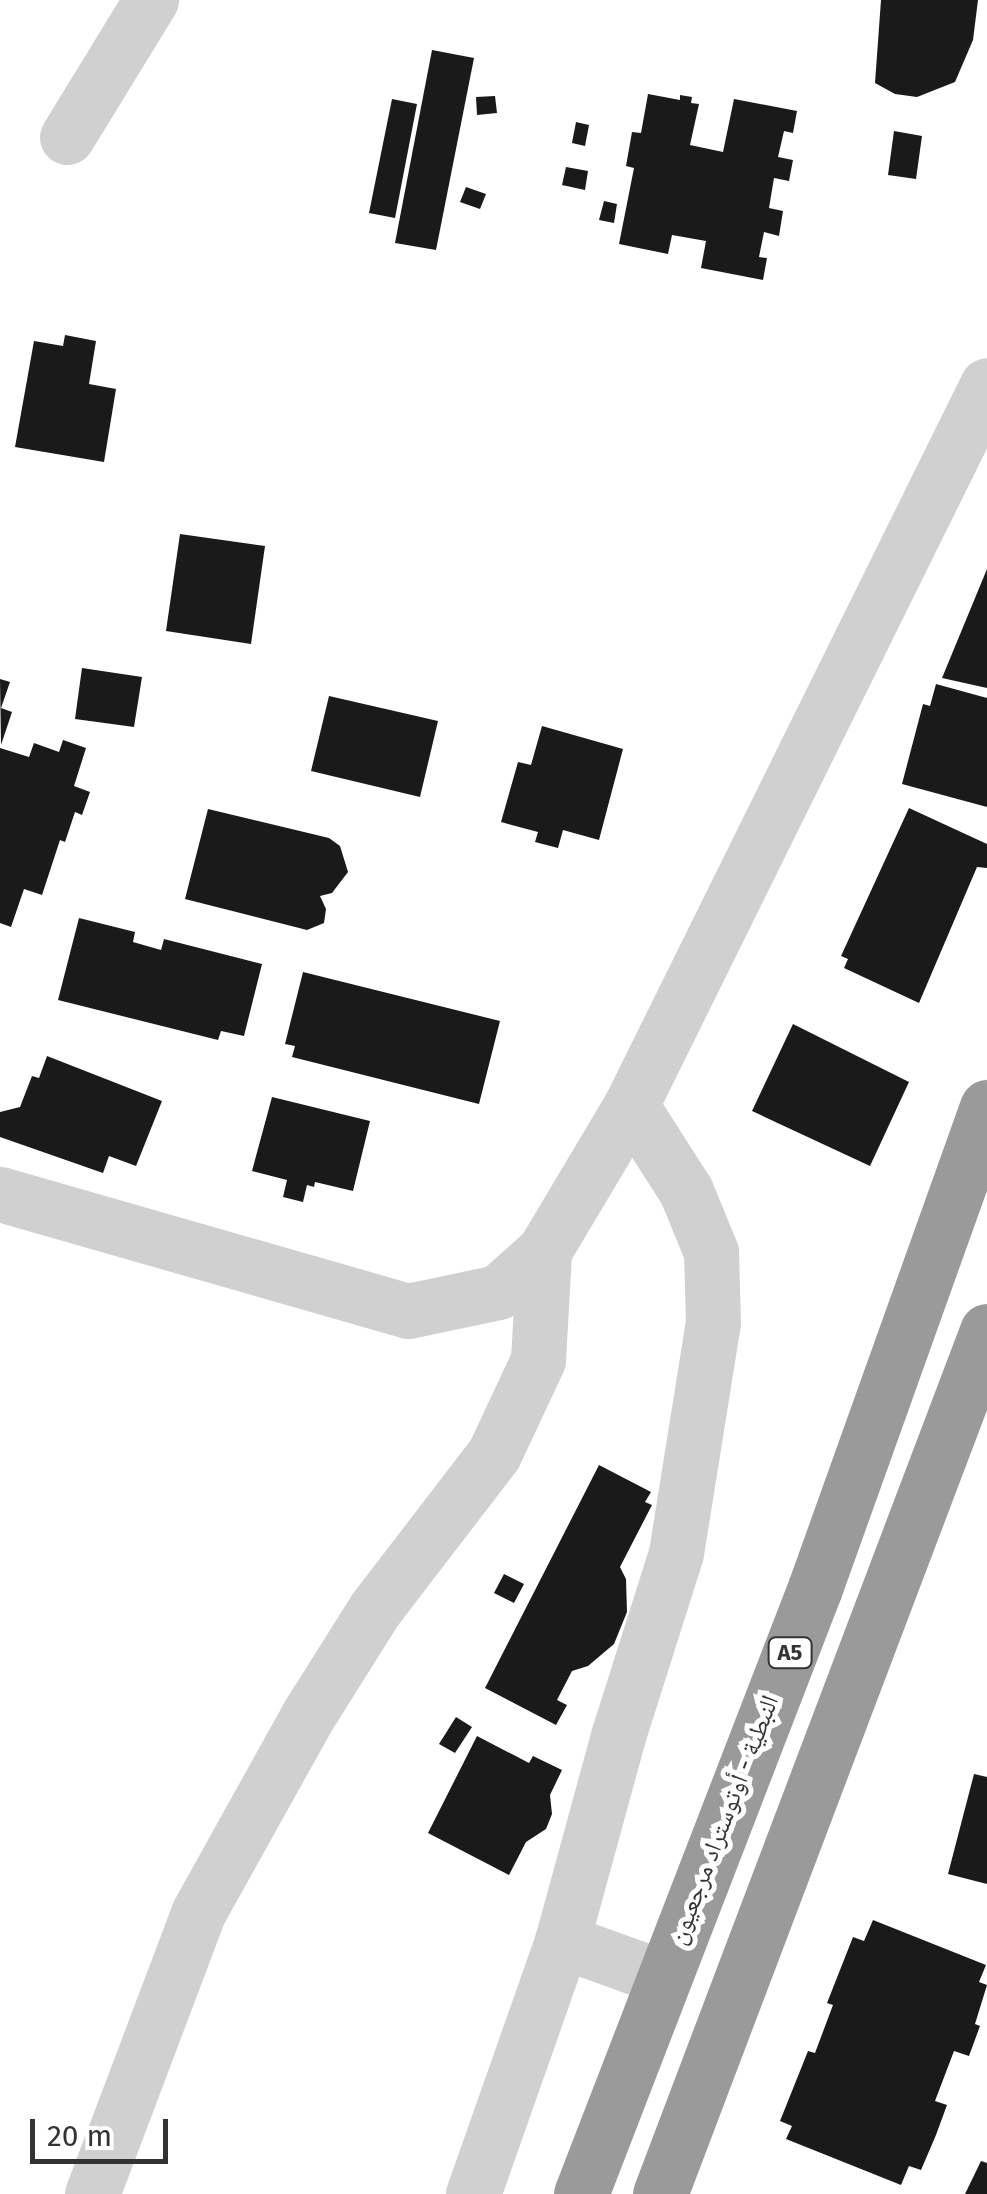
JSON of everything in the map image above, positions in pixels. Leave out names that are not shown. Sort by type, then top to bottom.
[{"type":"highway","name":"النبطية - أوتوستراد مرجعيون","points":[[581,2194],[815,1588],[987,1107]]},
{"type":"highway","points":[[660,2194],[987,1330]]},
{"type":"street","points":[[66,138],[151,0]]},
{"type":"street","points":[[0,1194],[408,1311],[498,1292],[544,1251],[631,1105],[987,385]]},
{"type":"street","points":[[472,2194],[562,1941],[618,1736],[676,1553],[713,1323],[711,1252],[686,1191],[631,1105]]},
{"type":"street","points":[[92,2194],[198,1913],[307,1716],[374,1608],[494,1454],[538,1360],[544,1251]]},
{"type":"street","points":[[562,1941],[662,1978]]},
{"type":"building","points":[[881,0],[978,0],[973,40],[955,82],[917,97],[895,94],[875,83]]},
{"type":"building","points":[[432,50],[474,58],[436,250],[395,243]]},
{"type":"building","points":[[648,94],[680,100],[680,95],[692,97],[691,103],[699,104],[690,145],[723,152],[734,99],[797,111],[793,133],[784,131],[778,157],[793,160],[789,181],[774,178],[769,208],[783,211],[779,236],[764,232],[759,257],[767,258],[763,280],[701,268],[706,241],[672,235],[668,254],[619,244],[634,168],[626,166],[632,132],[641,133]]},
{"type":"building","points":[[495,96],[497,113],[477,115],[476,97]]},
{"type":"building","points":[[392,99],[417,104],[395,218],[369,213]]},
{"type":"building","points":[[576,122],[589,125],[585,146],[572,143]]},
{"type":"building","points":[[894,131],[922,136],[916,179],[888,175]]},
{"type":"building","points":[[566,167],[588,171],[585,190],[562,185]]},
{"type":"building","points":[[466,187],[486,194],[480,209],[460,202]]},
{"type":"building","points":[[604,201],[617,204],[614,223],[599,220]]},
{"type":"building","points":[[65,335],[96,341],[89,384],[116,389],[104,462],[15,447],[34,341],[63,346]]},
{"type":"building","points":[[180,534],[265,546],[251,644],[166,631]]},
{"type":"building","points":[[987,569],[987,688],[942,678]]},
{"type":"building","points":[[82,668],[142,677],[134,727],[75,719]]},
{"type":"building","points":[[0,679],[10,682],[1,708],[12,712],[1,745]]},
{"type":"building","points":[[936,684],[987,698],[987,807],[902,784],[923,704],[930,706]]},
{"type":"building","points":[[329,696],[438,721],[420,797],[311,771]]},
{"type":"building","points":[[542,726],[623,749],[599,840],[563,830],[558,848],[535,842],[538,832],[501,822],[518,762],[531,765]]},
{"type":"building","points":[[63,740],[86,748],[74,786],[90,792],[82,815],[75,812],[65,842],[60,840],[42,895],[24,889],[11,927],[0,923],[0,748],[29,757],[34,743],[59,752]]},
{"type":"building","points":[[909,808],[987,844],[987,868],[977,867],[919,1003],[844,968],[848,959],[841,956]]},
{"type":"building","points":[[208,809],[329,838],[340,846],[348,872],[332,893],[320,896],[326,909],[324,923],[307,930],[185,899]]},
{"type":"building","points":[[79,918],[135,932],[133,942],[161,950],[164,939],[262,964],[244,1036],[221,1031],[218,1040],[58,1000]]},
{"type":"building","points":[[303,972],[500,1021],[479,1104],[292,1057],[295,1046],[285,1044]]},
{"type":"building","points":[[793,1024],[909,1082],[870,1166],[752,1111]]},
{"type":"building","points":[[47,1056],[162,1101],[136,1166],[109,1156],[103,1173],[0,1137],[0,1112],[20,1107],[32,1076],[39,1078]]},
{"type":"building","points":[[272,1097],[370,1121],[353,1191],[315,1182],[314,1187],[307,1185],[303,1202],[283,1197],[287,1180],[252,1171]]},
{"type":"building","points":[[599,1465],[651,1492],[645,1502],[652,1505],[620,1567],[626,1579],[627,1612],[614,1644],[588,1666],[572,1671],[557,1700],[567,1705],[556,1725],[485,1688]]},
{"type":"building","points":[[504,1574],[524,1584],[514,1603],[494,1593]]},
{"type":"building","points":[[456,1717],[472,1727],[455,1753],[439,1744]]},
{"type":"building","points":[[477,1736],[529,1763],[533,1756],[562,1770],[550,1795],[552,1814],[546,1829],[526,1842],[509,1875],[428,1833]]},
{"type":"building","points":[[974,1774],[987,1777],[987,1884],[948,1874]]},
{"type":"building","points":[[873,1920],[986,1965],[979,1982],[987,1985],[975,2024],[980,2026],[969,2056],[954,2051],[935,2101],[947,2105],[936,2135],[921,2170],[909,2166],[901,2185],[786,2139],[792,2126],[780,2121],[808,2051],[815,2053],[833,2005],[827,2003],[853,1937],[864,1941]]},
{"type":"building","points":[[981,2161],[987,2163],[987,2194],[965,2194]]}]
